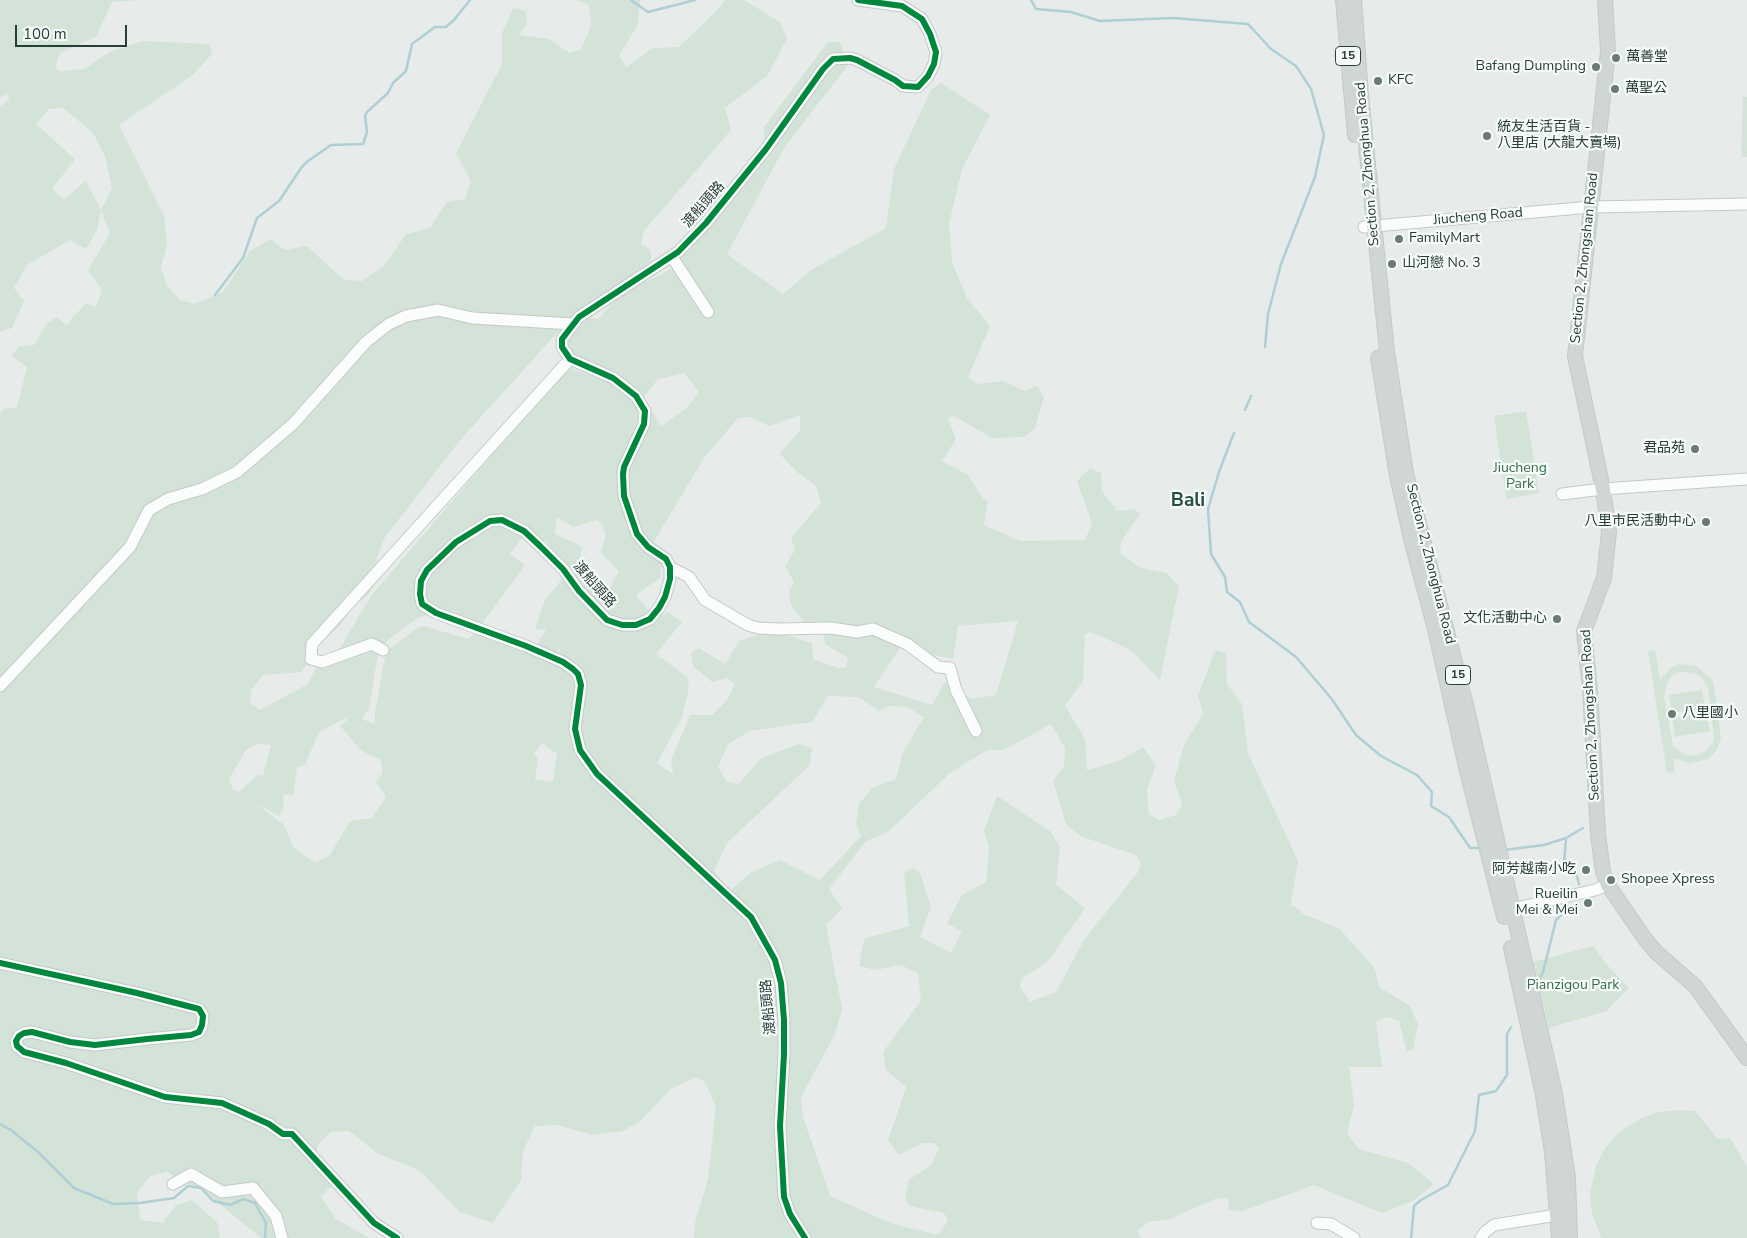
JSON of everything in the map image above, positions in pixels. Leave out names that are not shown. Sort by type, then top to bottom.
[{"type":"main road","name":"Section 2, Zhonghua Road","points":[[1343,0],[1369,227]]},
{"type":"main road","name":"Section 2, Zhonghua Road","points":[[1354,0],[1377,352],[1397,476],[1466,767],[1507,910],[1528,999],[1552,1152],[1570,1238]]},
{"type":"main road","name":"Section 2, Zhongshan Road","points":[[1606,0],[1608,51],[1575,356],[1603,489],[1609,532],[1604,578],[1584,631],[1590,690],[1598,834],[1603,872],[1608,885],[1645,939],[1657,953],[1695,986],[1747,1058]]},
{"type":"main road","name":"Section 2, Zhonghua Road","points":[[1559,1238],[1563,1207]]},
{"type":"street","name":"渡船頭路","points":[[570,359],[562,347],[562,339],[579,317],[601,301],[672,257],[706,223],[766,149],[833,59],[850,58],[857,60],[903,86],[918,87],[928,76],[934,64],[936,52],[930,34],[922,19],[902,6],[858,0]]},
{"type":"street","name":"Jiucheng Road","points":[[1369,227],[1591,208],[1747,204]]},
{"type":"street","points":[[672,257],[708,312]]},
{"type":"street","points":[[0,686],[130,547],[149,510],[168,499],[202,489],[237,472],[294,424],[366,342],[389,324],[406,316],[438,310],[472,318],[573,324]]},
{"type":"street","points":[[383,650],[372,644],[322,662],[311,659],[312,644],[570,359],[613,378],[636,396],[645,411],[644,424],[624,467],[624,496],[637,534],[648,547],[666,559],[670,567],[689,577],[705,600],[748,625],[758,628],[780,630],[831,628],[857,632],[873,629],[906,644],[938,667],[950,668],[956,690],[976,731]]},
{"type":"street","points":[[1562,494],[1603,489],[1747,479]]},
{"type":"street","name":"渡船頭路","points":[[670,567],[670,579],[665,597],[659,608],[650,619],[636,625],[622,626],[607,620],[596,610],[578,591],[563,569],[524,531],[502,520],[490,521],[456,542],[427,570],[421,581],[420,594],[422,604],[436,613],[526,646],[564,662],[573,669],[578,674],[581,685],[575,729],[580,750],[597,774],[750,917],[775,960],[781,983],[784,1054],[780,1126],[784,1197],[790,1214],[806,1238]]},
{"type":"street","points":[[1507,910],[1608,885]]},
{"type":"street","points":[[0,962],[138,993],[199,1009],[203,1016],[202,1025],[199,1032],[191,1035],[95,1045],[70,1042],[32,1032],[24,1033],[16,1041],[17,1046],[24,1052],[66,1063],[165,1097],[222,1103],[269,1124],[283,1134],[292,1134],[374,1223],[397,1238]]},
{"type":"street","points":[[174,1184],[191,1174],[222,1192],[253,1188],[276,1216],[282,1238]]},
{"type":"street","points":[[1481,1238],[1494,1225],[1551,1216],[1563,1207]]},
{"type":"street","points":[[1317,1223],[1331,1224],[1354,1238]]},
{"type":"green space","points":[[0,0],[139,0],[112,2],[96,37],[60,53],[55,67],[59,71],[85,69],[109,52],[143,41],[209,44],[212,54],[193,75],[119,125],[164,216],[167,245],[161,267],[167,286],[180,300],[195,304],[223,292],[249,252],[270,239],[285,250],[307,246],[344,280],[362,281],[384,266],[406,234],[430,228],[447,202],[465,199],[471,181],[456,153],[502,64],[502,33],[513,8],[526,11],[527,23],[519,35],[549,39],[570,53],[581,49],[591,26],[589,5],[576,0],[640,0],[638,24],[619,56],[626,67],[653,48],[679,47],[725,0],[744,0],[780,22],[787,39],[767,76],[725,108],[731,130],[644,231],[641,244],[651,250],[651,261],[566,323],[461,439],[385,537],[377,557],[379,576],[368,595],[353,606],[339,627],[317,645],[302,672],[263,675],[251,690],[250,703],[260,710],[308,684],[317,665],[340,648],[371,596],[567,367],[609,382],[648,405],[661,426],[687,408],[699,392],[684,373],[658,379],[641,400],[579,362],[568,347],[569,336],[589,318],[598,319],[620,295],[671,269],[765,157],[764,127],[828,42],[840,42],[848,65],[784,148],[727,254],[783,294],[811,270],[886,228],[894,169],[931,90],[941,83],[990,115],[962,169],[949,224],[952,262],[967,298],[990,326],[968,377],[978,384],[1003,381],[1025,391],[1037,386],[1044,397],[1035,428],[1024,437],[992,438],[954,416],[948,418],[956,439],[942,461],[968,475],[983,498],[988,501],[984,525],[1020,541],[1085,540],[1092,523],[1077,481],[1090,468],[1101,473],[1102,491],[1117,511],[1135,509],[1140,514],[1121,541],[1120,553],[1141,568],[1166,573],[1179,586],[1160,680],[1131,650],[1091,632],[1085,634],[1083,681],[1065,706],[1085,739],[1087,770],[1119,761],[1143,747],[1156,765],[1147,789],[1149,814],[1159,820],[1176,815],[1182,804],[1174,781],[1184,745],[1203,714],[1198,696],[1215,650],[1226,653],[1227,684],[1242,704],[1248,753],[1298,861],[1291,904],[1305,915],[1340,929],[1375,969],[1379,987],[1410,1006],[1418,1024],[1413,1049],[1407,1052],[1399,1021],[1387,1017],[1376,1022],[1382,1067],[1349,1067],[1354,1104],[1347,1134],[1359,1149],[1408,1163],[1434,1184],[1413,1201],[1382,1213],[1314,1185],[1243,1211],[1229,1210],[1228,1198],[1215,1199],[1170,1219],[1148,1222],[1137,1231],[1141,1238],[694,1238],[695,1223],[708,1179],[716,1107],[705,1082],[696,1077],[671,1089],[638,1123],[622,1131],[593,1135],[557,1125],[535,1126],[523,1151],[521,1180],[493,1223],[460,1212],[420,1171],[377,1153],[349,1131],[331,1132],[318,1144],[316,1154],[334,1183],[321,1197],[336,1219],[369,1238],[261,1238],[205,1192],[167,1172],[150,1176],[137,1193],[140,1220],[163,1223],[176,1205],[192,1200],[217,1222],[220,1238],[0,1238],[0,413],[4,409],[17,407],[27,367],[12,356],[19,346],[34,345],[47,323],[57,317],[66,325],[86,303],[96,307],[102,290],[88,270],[110,233],[101,211],[97,230],[86,249],[70,240],[27,265],[14,288],[24,301],[12,328],[0,332],[0,106],[10,99],[6,94],[0,98]],"holes":[[[63,108],[93,133],[105,156],[112,188],[101,210],[86,181],[64,199],[52,189],[75,159],[36,124],[49,109]],[[800,415],[800,430],[780,454],[797,472],[816,486],[821,503],[791,538],[795,550],[785,566],[794,581],[789,593],[792,607],[805,623],[867,630],[867,635],[854,638],[823,632],[825,644],[848,658],[846,667],[838,668],[813,659],[812,643],[774,631],[740,640],[725,664],[699,648],[691,653],[693,666],[712,682],[727,678],[735,684],[727,700],[712,715],[690,715],[671,761],[673,774],[657,763],[682,717],[689,688],[687,677],[656,654],[682,622],[668,612],[656,618],[638,598],[637,594],[660,578],[662,564],[653,543],[704,458],[738,418],[751,417],[769,426]],[[557,517],[573,527],[597,520],[602,524],[606,535],[601,553],[619,571],[608,591],[592,581],[579,560],[583,547],[555,534]],[[525,534],[547,541],[566,574],[545,600],[535,629],[546,630],[537,644],[555,654],[563,644],[554,660],[476,632],[468,639],[424,626],[418,628],[386,651],[375,713],[375,724],[362,719],[369,709],[378,653],[388,640],[417,618],[438,613],[482,624],[525,565],[510,554]],[[1018,621],[996,695],[971,699],[945,682],[932,705],[874,687],[900,648],[953,659],[958,626]],[[828,696],[859,697],[879,711],[889,706],[907,707],[924,717],[903,752],[896,779],[872,788],[859,804],[856,824],[861,836],[820,880],[780,860],[750,873],[730,891],[714,871],[727,843],[810,765],[812,748],[799,744],[761,758],[739,784],[727,782],[718,767],[728,744],[750,731],[812,722]],[[352,715],[340,726],[362,751],[380,759],[383,772],[376,782],[386,797],[372,818],[350,821],[330,855],[315,863],[294,848],[284,825],[257,804],[279,816],[284,808],[283,795],[293,795],[297,767],[305,765],[319,732]],[[1051,724],[1065,748],[1064,766],[1053,781],[1066,824],[1080,836],[1136,855],[1141,863],[1138,872],[1084,940],[1056,992],[1030,1002],[1020,987],[1022,979],[1049,960],[1085,908],[1056,885],[1060,847],[1051,832],[997,796],[984,831],[989,848],[986,882],[962,895],[947,923],[962,932],[951,953],[920,937],[931,907],[920,873],[913,868],[904,872],[909,926],[864,939],[859,966],[875,970],[901,965],[918,973],[921,1001],[883,1052],[886,1070],[906,1087],[888,1140],[899,1155],[923,1143],[933,1143],[939,1148],[932,1164],[909,1180],[905,1198],[909,1206],[944,1213],[948,1221],[938,1235],[893,1224],[830,1196],[803,1117],[801,1097],[835,1034],[842,1009],[826,925],[842,908],[829,889],[866,841],[888,832],[950,773],[987,750],[1004,750]],[[542,743],[557,754],[553,782],[535,779],[538,759],[534,754]],[[258,744],[271,745],[263,776],[257,775],[239,792],[233,790],[229,779],[246,750]]]},
{"type":"green space","points":[[1743,96],[1747,97],[1747,157],[1741,157]]},
{"type":"green space","name":"Jiucheng Park","points":[[1526,411],[1539,493],[1506,499],[1494,416]]},
{"type":"green space","points":[[1655,650],[1660,679],[1672,667],[1679,664],[1696,666],[1711,678],[1714,685],[1721,738],[1717,750],[1708,759],[1689,763],[1673,758],[1675,772],[1667,773],[1648,652]],"holes":[[[1676,673],[1696,674],[1702,678],[1708,688],[1714,738],[1713,743],[1706,751],[1696,756],[1683,754],[1673,746],[1664,696],[1667,683]]]},
{"type":"green space","points":[[1702,690],[1705,708],[1672,713],[1669,695]]},
{"type":"green space","points":[[1706,712],[1710,731],[1675,737],[1672,718]]},
{"type":"green space","name":"Pianzigou Park","points":[[1593,946],[1609,967],[1629,988],[1606,1011],[1549,1028],[1533,962]]},
{"type":"green space","points":[[1695,1111],[1718,1139],[1730,1138],[1747,1167],[1747,1238],[1601,1238],[1592,1213],[1590,1194],[1596,1166],[1605,1148],[1617,1134],[1641,1118],[1659,1112]]},
{"type":"waterway","points":[[215,295],[243,258],[257,218],[279,201],[301,168],[308,161],[331,145],[363,144],[367,132],[365,116],[388,93],[393,83],[406,71],[412,44],[435,27],[446,27],[470,0]]},
{"type":"waterway","points":[[631,0],[648,12],[695,0]]},
{"type":"waterway","points":[[1031,0],[1036,9],[1071,12],[1100,21],[1173,18],[1248,24],[1271,49],[1296,66],[1311,89],[1324,135],[1315,177],[1281,264],[1268,314],[1265,347]]},
{"type":"waterway","points":[[1245,410],[1251,396]]},
{"type":"waterway","points":[[1234,433],[1219,472],[1208,509],[1211,554],[1225,577],[1227,592],[1240,602],[1249,622],[1296,657],[1331,698],[1356,735],[1381,756],[1417,775],[1432,792],[1431,806],[1449,817],[1470,848],[1482,848]]},
{"type":"waterway","points":[[1579,884],[1576,872],[1564,863],[1566,838],[1583,828]]},
{"type":"waterway","points":[[1504,850],[1544,845],[1566,838]]},
{"type":"waterway","points":[[1538,982],[1543,972],[1556,920],[1570,906]]},
{"type":"waterway","points":[[1411,1238],[1414,1206],[1448,1185],[1475,1131],[1479,1095],[1496,1091],[1507,1075],[1507,1034],[1511,1027]]},
{"type":"waterway","points":[[0,1124],[11,1130],[39,1153],[74,1188],[113,1204],[140,1203],[174,1198],[188,1186],[201,1188],[213,1201],[230,1205],[243,1199],[255,1203],[266,1223],[265,1238]]},
{"type":"cycle path","points":[[805,1238],[790,1214],[784,1197],[780,1126],[784,1054],[781,983],[775,960],[751,917],[597,774],[580,750],[575,729],[581,685],[578,674],[573,669],[563,662],[526,646],[436,613],[422,604],[420,594],[421,581],[427,570],[456,542],[490,521],[502,520],[524,531],[541,547],[563,569],[579,591],[607,620],[622,625],[636,625],[650,619],[659,608],[665,597],[670,579],[670,567],[666,559],[648,547],[637,534],[624,496],[624,467],[644,424],[645,411],[636,396],[613,378],[570,359],[562,347],[562,339],[579,317],[678,252],[706,223],[766,149],[823,69],[833,59],[850,58],[857,60],[903,86],[918,87],[928,76],[934,64],[936,52],[930,34],[922,19],[902,6],[858,0]]},
{"type":"cycle path","points":[[0,963],[137,993],[199,1009],[203,1016],[202,1025],[199,1032],[191,1035],[95,1045],[70,1042],[32,1032],[24,1033],[16,1041],[17,1046],[24,1052],[66,1063],[165,1097],[222,1103],[269,1124],[283,1134],[292,1134],[374,1223],[397,1238]]},
{"type":"place","name":"萬善堂","points":[[1616,58]]},
{"type":"place","name":"Bafang Dumpling","points":[[1596,67]]},
{"type":"place","name":"KFC","points":[[1378,81]]},
{"type":"place","name":"萬聖公","points":[[1615,89]]},
{"type":"place","name":"統友生活百貨 - 八里店 (大龍大賣場)","points":[[1487,136]]},
{"type":"place","name":"FamilyMart","points":[[1399,239]]},
{"type":"place","name":"山河戀 No. 3","points":[[1392,264]]},
{"type":"place","name":"君品苑","points":[[1695,449]]},
{"type":"place","name":"八里市民活動中心","points":[[1706,522]]},
{"type":"place","name":"文化活動中心","points":[[1557,619]]},
{"type":"place","name":"八里國小","points":[[1672,714]]},
{"type":"place","name":"阿芳越南小吃","points":[[1586,870]]},
{"type":"place","name":"Shopee Xpress","points":[[1611,880]]},
{"type":"place","name":"Rueilin Mei & Mei","points":[[1588,903]]},
{"type":"district","name":"Bali","points":[[1188,501]]}]
